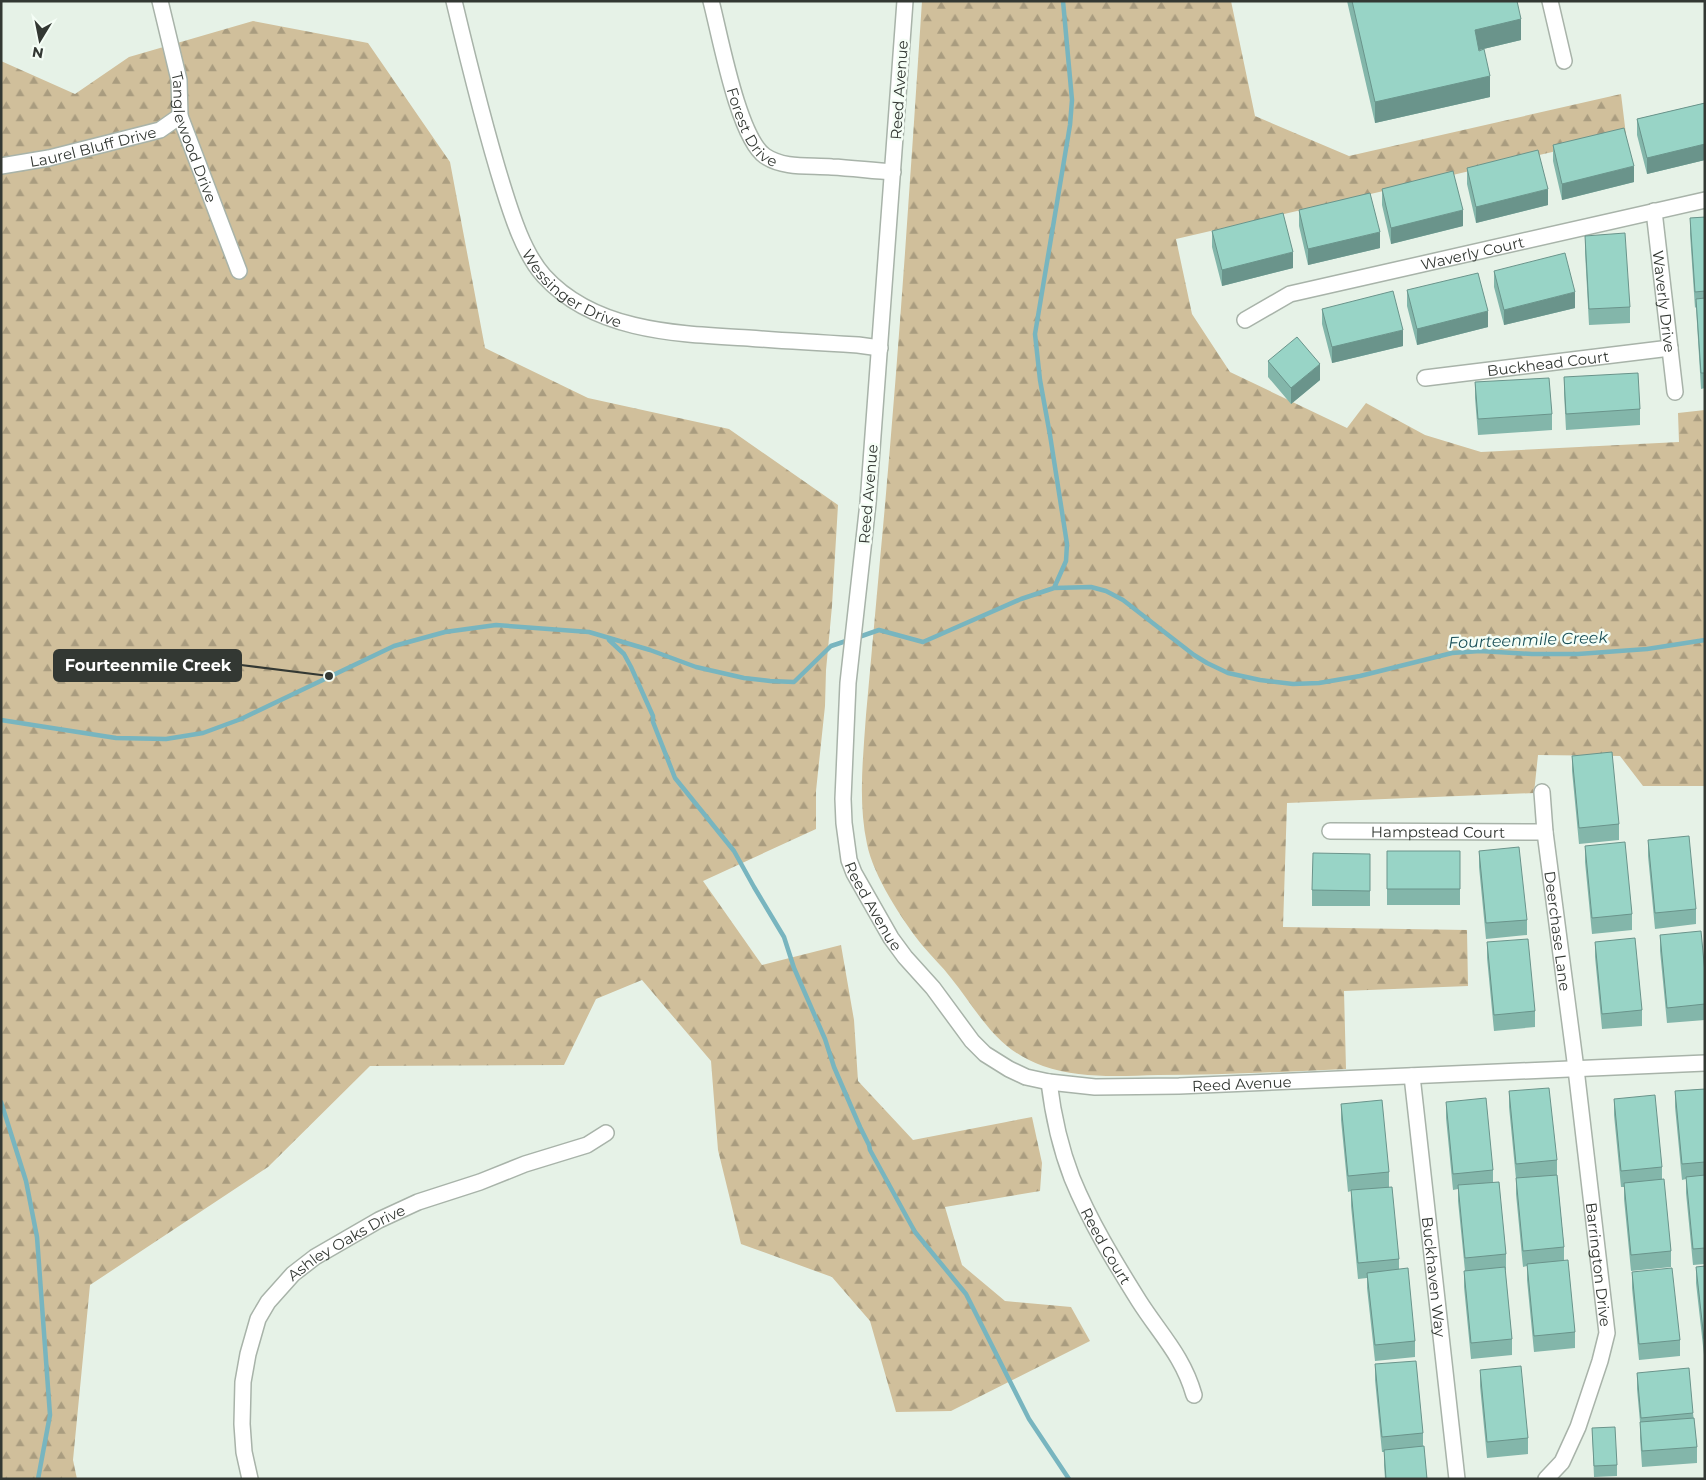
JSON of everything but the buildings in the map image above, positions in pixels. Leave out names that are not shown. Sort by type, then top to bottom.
[{"type":"street","name":"Tanglewood Drive","points":[[160,1],[179,80],[180,116],[239,271]]},
{"type":"street","name":"Wessinger Drive","points":[[454,1],[490,146],[516,223],[533,260],[544,275],[560,291],[598,314],[632,325],[711,336],[880,348]]},
{"type":"street","name":"Forest Drive","points":[[711,1],[738,107],[755,146],[765,156],[777,162],[800,166],[894,172]]},
{"type":"street","name":"Reed Avenue","points":[[905,1],[894,172],[868,503],[848,683],[843,800],[846,842],[854,873],[874,910],[905,957],[933,988],[972,1041],[985,1054],[1026,1077],[1049,1082],[1095,1087],[1179,1086],[1705,1064]]},
{"type":"street","points":[[1550,1],[1564,61]]},
{"type":"street","name":"Laurel Bluff Drive","points":[[1,166],[49,158],[160,130],[180,116]]},
{"type":"street","name":"Waverly Court","points":[[1246,320],[1290,294],[1705,200]]},
{"type":"street","name":"Waverly Drive","points":[[1654,211],[1675,392]]},
{"type":"street","name":"Buckhead Court","points":[[1425,378],[1670,348]]},
{"type":"street","name":"Deerchase Lane","points":[[1542,792],[1545,832],[1576,1069]]},
{"type":"street","name":"Hampstead Court","points":[[1330,831],[1545,832]]},
{"type":"street","name":"Barrington Drive","points":[[1546,1479],[1562,1462],[1578,1427],[1607,1334],[1576,1069]]},
{"type":"street","name":"Buckhaven Way","points":[[1412,1076],[1457,1479]]},
{"type":"street","name":"Reed Court","points":[[1049,1082],[1053,1110],[1064,1156],[1072,1178],[1102,1241],[1146,1313],[1172,1346],[1190,1382],[1194,1395]]},
{"type":"street","name":"Ashley Oaks Drive","points":[[250,1479],[244,1452],[242,1424],[243,1382],[248,1354],[258,1318],[268,1302],[293,1274],[315,1257],[379,1220],[418,1202],[480,1182],[525,1164],[587,1145],[606,1132]]},
{"type":"green space","points":[[922,1],[1231,1],[1255,116],[1349,156],[1621,94],[1626,135],[1176,239],[1192,314],[1230,372],[1347,428],[1366,403],[1425,435],[1481,452],[1679,442],[1678,413],[1705,410],[1705,786],[1643,786],[1620,756],[1538,755],[1534,793],[1287,803],[1283,927],[1467,930],[1468,986],[1344,991],[1346,1069],[1115,1076],[1071,1073],[1043,1066],[1026,1059],[1000,1040],[948,974],[925,949],[897,910],[875,869],[864,828],[863,764],[898,344]]},
{"type":"green space","points":[[253,21],[368,43],[450,162],[485,348],[588,398],[729,429],[838,505],[825,706],[816,791],[816,829],[703,881],[762,965],[841,945],[854,1020],[858,1081],[913,1140],[1032,1117],[1042,1163],[1040,1191],[945,1207],[962,1265],[1005,1301],[1071,1307],[1090,1341],[951,1411],[896,1412],[870,1321],[832,1277],[741,1244],[718,1150],[711,1061],[642,980],[596,999],[564,1065],[370,1066],[268,1167],[90,1285],[73,1460],[77,1479],[1,1479],[1,61],[75,94],[129,57]]},
{"type":"waterway","points":[[1054,588],[1066,561],[1067,544],[1040,380],[1035,334],[1070,125],[1072,100],[1063,1]]},
{"type":"waterway","name":"Fourteenmile Creek","points":[[856,638],[879,630],[923,642],[1021,599],[1054,588],[1091,587],[1106,591],[1123,600],[1207,663],[1228,673],[1260,680],[1293,684],[1319,683],[1360,676],[1452,653],[1480,651],[1578,654],[1647,649],[1705,640]]},
{"type":"waterway","name":"Fourteenmile Creek","points":[[1,720],[116,738],[166,739],[203,733],[241,719],[394,646],[445,632],[496,625],[589,632],[650,650],[696,667],[744,678],[770,681],[794,682],[831,646],[849,640]]},
{"type":"waterway","points":[[609,640],[624,654],[631,667],[653,716],[653,722],[675,778],[734,851],[784,937],[794,968],[870,1150],[915,1232],[966,1294],[1029,1419],[1069,1479]]},
{"type":"waterway","points":[[1,1102],[26,1181],[37,1237],[50,1415],[38,1479]]},
{"type":"place","name":"Fourteenmile Creek","points":[[329,676]]}]
